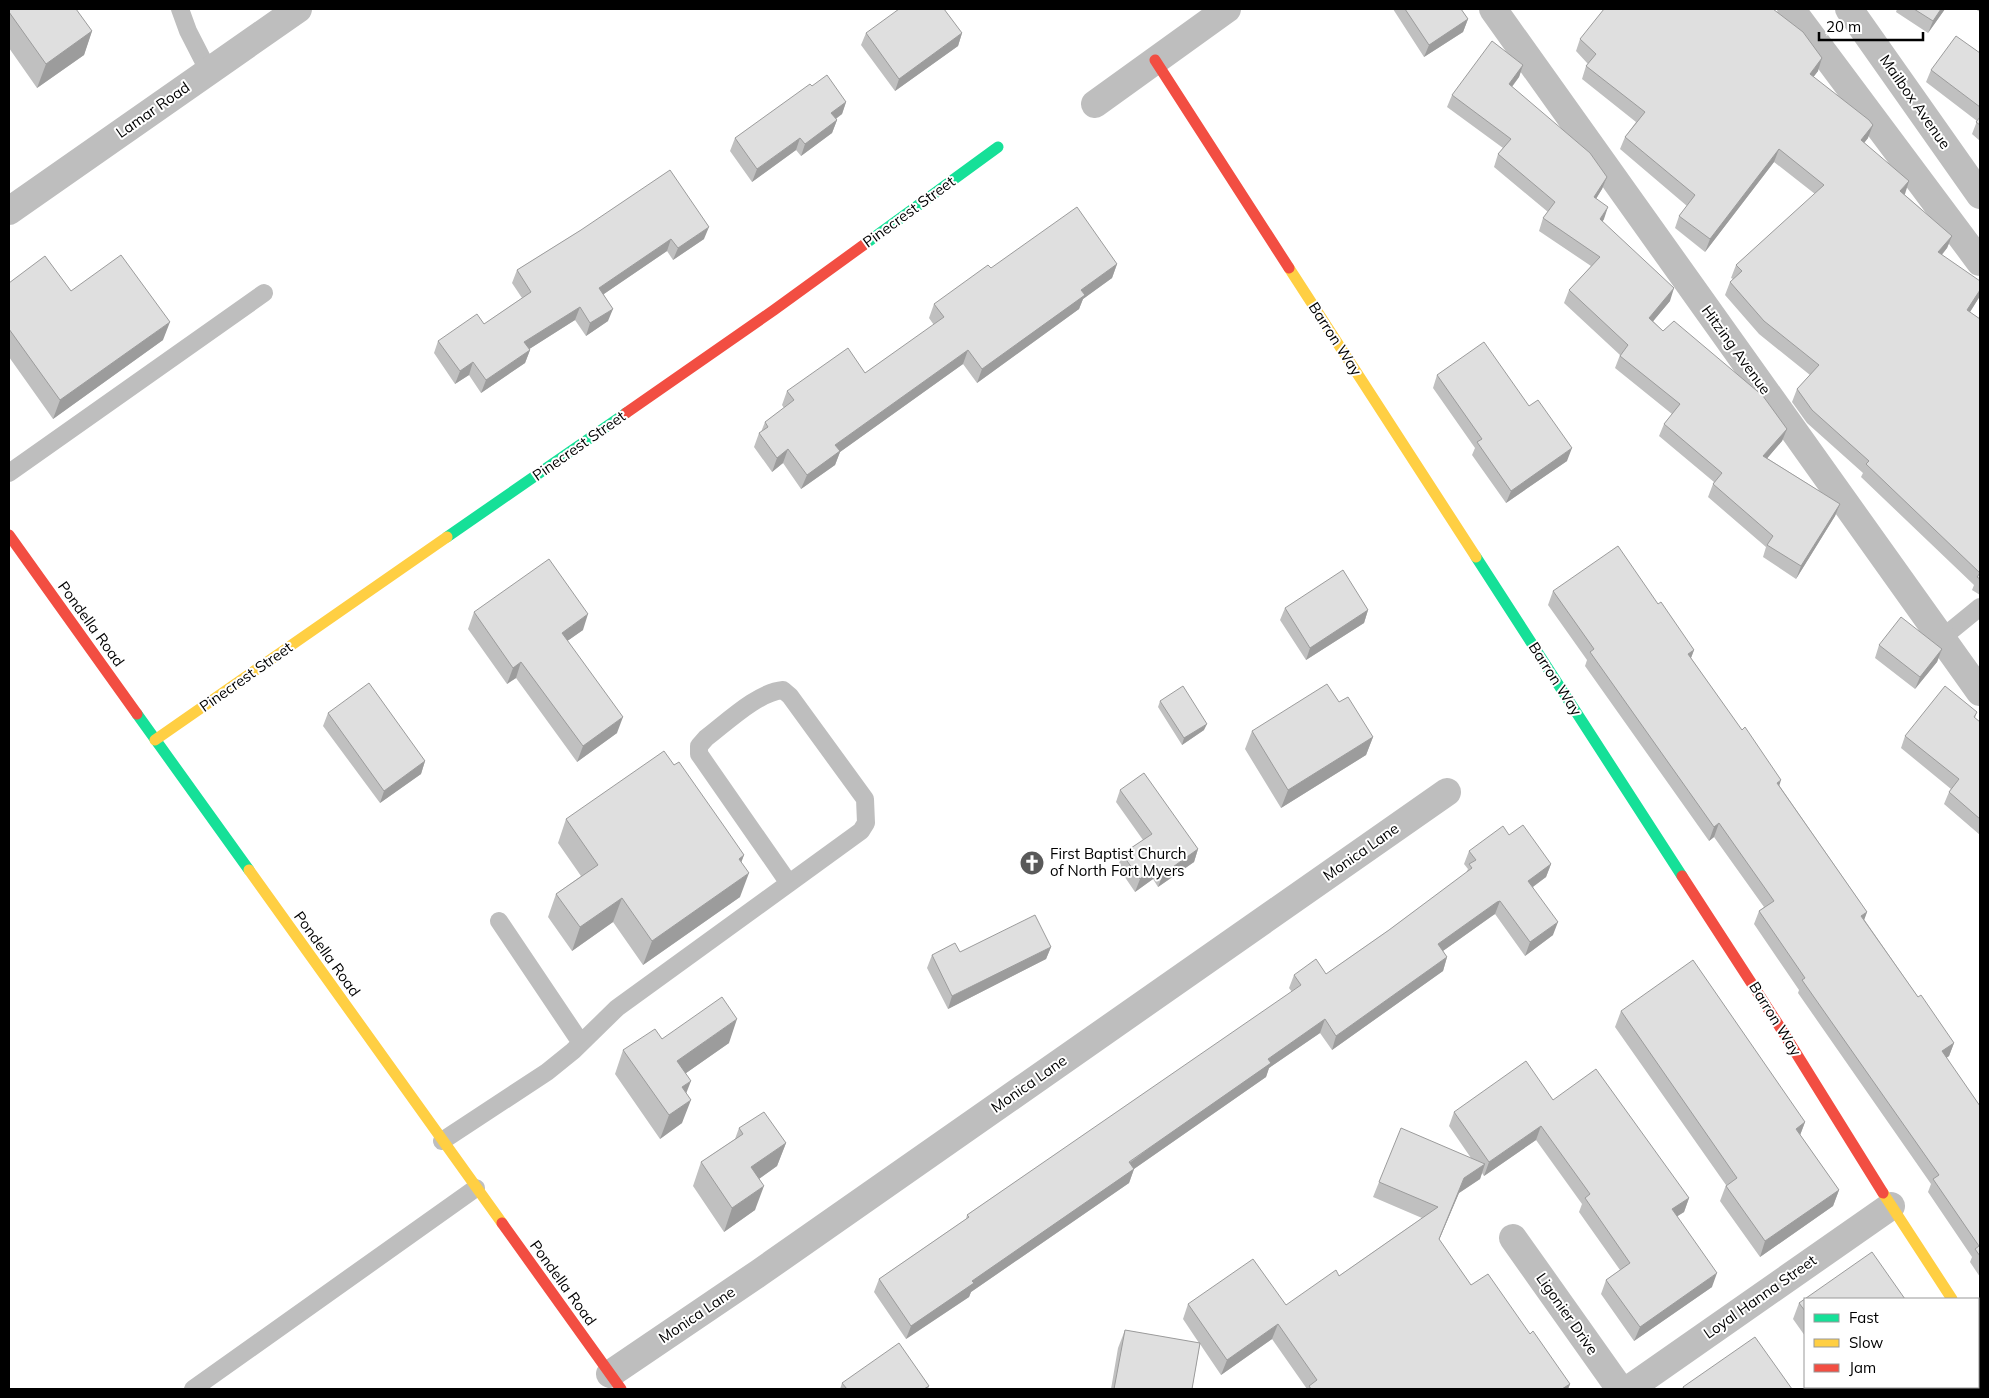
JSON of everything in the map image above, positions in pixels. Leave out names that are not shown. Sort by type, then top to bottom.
[{"type":"street","points":[[1095,104],[1227,9]]},
{"type":"street","name":"Hitzing Avenue","points":[[1493,9],[1980,692]]},
{"type":"street","points":[[1791,9],[1980,262]]},
{"type":"street","name":"Mailbox Avenue","points":[[1849,9],[1980,195]]},
{"type":"street","name":"Lamar Road","points":[[9,211],[295,10]]},
{"type":"street","name":"Barron Way","points":[[1155,60],[1767,1007],[1891,1206],[1951,1298]]},
{"type":"street","name":"Pinecrest Street","points":[[155,740],[774,310],[998,147]]},
{"type":"street","name":"Pondella Road","points":[[9,535],[615,1381]]},
{"type":"street","name":"Monica Lane","points":[[615,1381],[759,1272],[1447,792]]},
{"type":"street","name":"Loyal Hanna Street","points":[[1629,1389],[1891,1206]]},
{"type":"street","name":"Ligonier Drive","points":[[1513,1238],[1620,1389]]},
{"type":"lane","points":[[180,9],[188,31],[209,72]]},
{"type":"lane","points":[[9,473],[264,293]]},
{"type":"lane","points":[[1942,638],[1980,607]]},
{"type":"lane","points":[[442,1141],[535,1080],[581,1043],[617,1008],[788,882],[861,831],[866,823],[865,799],[790,696],[783,690],[776,691],[759,699],[706,738],[699,746],[699,754],[788,882]]},
{"type":"lane","points":[[499,921],[581,1043]]},
{"type":"lane","points":[[193,1389],[476,1188]]},
{"type":"building","points":[[9,9],[76,9],[92,31],[46,64],[9,12]]},
{"type":"building","points":[[899,9],[944,9],[962,33],[899,79],[866,33]]},
{"type":"building","points":[[1405,9],[1461,9],[1468,19],[1429,45]]},
{"type":"building","points":[[1604,9],[1773,9],[1803,32],[1822,58],[1810,74],[1873,125],[1861,140],[1909,181],[1900,191],[1952,236],[1938,252],[1980,281],[1980,290],[1967,310],[1980,319],[1980,573],[1866,464],[1869,461],[1812,410],[1797,389],[1819,365],[1764,321],[1730,282],[1742,271],[1736,265],[1824,185],[1779,149],[1710,239],[1679,216],[1695,195],[1625,137],[1645,112],[1586,66],[1596,54],[1580,39]]},
{"type":"building","points":[[1914,9],[1941,9],[1933,21]]},
{"type":"building","points":[[1956,36],[1980,53],[1980,107],[1931,70]]},
{"type":"building","points":[[1492,41],[1523,65],[1509,84],[1590,153],[1607,177],[1594,197],[1608,207],[1600,219],[1674,288],[1649,318],[1663,331],[1674,321],[1763,396],[1787,429],[1763,456],[1840,504],[1801,566],[1767,545],[1773,536],[1713,484],[1722,473],[1664,424],[1680,404],[1620,356],[1628,345],[1569,290],[1600,257],[1543,218],[1555,202],[1498,154],[1511,139],[1452,95]]},
{"type":"building","points":[[827,75],[846,102],[831,113],[837,120],[805,144],[800,138],[757,169],[735,138],[810,84],[812,86]]},
{"type":"building","points":[[1980,117],[1980,125],[1976,122]]},
{"type":"building","points":[[670,170],[709,227],[678,248],[671,239],[599,288],[613,309],[590,323],[580,307],[524,342],[530,350],[486,380],[473,362],[460,371],[438,341],[477,314],[484,324],[531,292],[517,270],[581,230]]},
{"type":"building","points":[[1077,207],[1117,264],[1081,290],[1085,295],[982,369],[968,350],[835,445],[840,451],[807,475],[788,449],[777,458],[759,433],[768,427],[765,422],[794,400],[787,391],[848,348],[865,373],[944,317],[934,304],[988,265],[991,268]]},
{"type":"building","points":[[121,255],[170,322],[60,400],[9,329],[9,283],[45,256],[71,291]]},
{"type":"building","points":[[1484,342],[1529,406],[1538,400],[1572,448],[1511,491],[1477,442],[1482,439],[1437,375]]},
{"type":"building","points":[[1618,546],[1658,604],[1661,602],[1694,650],[1688,654],[1742,730],[1745,727],[1781,780],[1777,783],[1867,912],[1861,916],[1918,997],[1921,995],[1954,1043],[1942,1051],[1980,1106],[1980,1256],[1975,1249],[1979,1246],[1933,1179],[1939,1175],[1802,980],[1805,978],[1759,911],[1774,901],[1719,823],[1714,827],[1590,652],[1594,649],[1553,591]]},
{"type":"building","points":[[549,559],[588,614],[562,633],[623,717],[583,746],[521,662],[513,668],[474,612]]},
{"type":"building","points":[[1343,570],[1368,610],[1310,648],[1285,608]]},
{"type":"building","points":[[1901,617],[1942,649],[1920,677],[1879,645]]},
{"type":"building","points":[[369,683],[425,761],[384,791],[328,713]]},
{"type":"building","points":[[1327,684],[1339,702],[1348,697],[1373,737],[1288,790],[1252,731]]},
{"type":"building","points":[[1183,686],[1207,724],[1184,738],[1160,701]]},
{"type":"building","points":[[1945,686],[1977,712],[1974,717],[1980,722],[1980,819],[1949,792],[1959,779],[1905,736]]},
{"type":"building","points":[[664,751],[674,765],[679,762],[726,829],[744,855],[739,859],[749,873],[652,941],[622,898],[580,927],[556,894],[598,865],[566,819]]},
{"type":"building","points":[[1144,773],[1198,849],[1163,874],[1157,866],[1140,879],[1122,854],[1152,834],[1120,790]]},
{"type":"building","points":[[1523,825],[1551,864],[1528,881],[1558,922],[1530,942],[1500,901],[1497,902],[1438,944],[1447,957],[1336,1036],[1325,1019],[1268,1059],[1271,1063],[1129,1162],[1134,1169],[972,1281],[974,1283],[911,1326],[879,1279],[969,1217],[967,1215],[1301,985],[1294,975],[1316,959],[1326,974],[1389,930],[1472,868],[1469,864],[1476,860],[1469,851],[1503,826],[1509,835]]},
{"type":"building","points":[[1035,915],[1051,947],[952,996],[932,955],[955,943],[960,952]]},
{"type":"building","points":[[1693,960],[1805,1122],[1796,1129],[1839,1190],[1765,1241],[1726,1186],[1737,1178],[1621,1011]]},
{"type":"building","points":[[722,997],[737,1019],[677,1061],[691,1081],[682,1087],[691,1100],[669,1115],[623,1050],[655,1029],[662,1039]]},
{"type":"building","points":[[1526,1061],[1553,1100],[1596,1069],[1689,1198],[1672,1209],[1717,1273],[1640,1327],[1606,1280],[1630,1263],[1585,1198],[1590,1194],[1541,1126],[1489,1162],[1454,1112]]},
{"type":"building","points":[[764,1112],[786,1143],[751,1167],[764,1186],[732,1208],[701,1162],[743,1134],[739,1128]]},
{"type":"building","points":[[1401,1128],[1485,1164],[1464,1178],[1439,1239],[1471,1285],[1488,1274],[1530,1334],[1533,1331],[1570,1384],[1562,1389],[1311,1389],[1309,1386],[1317,1380],[1278,1324],[1227,1360],[1188,1304],[1253,1259],[1286,1305],[1336,1270],[1339,1276],[1438,1207],[1379,1182]]},
{"type":"building","points":[[1872,1252],[1904,1298],[1806,1298]]},
{"type":"building","points":[[1804,1300],[1804,1310],[1799,1303]]},
{"type":"building","points":[[1125,1330],[1200,1343],[1192,1389],[1114,1389]]},
{"type":"building","points":[[1755,1337],[1792,1389],[1684,1389],[1683,1387]]},
{"type":"building","points":[[899,1343],[929,1386],[924,1389],[847,1389],[842,1383]]},
{"type":"building","points":[[1874,1388],[1977,1389],[1875,1389]]},
{"type":"traffic: fast","points":[[865,244],[998,147]]},
{"type":"traffic: fast","points":[[447,537],[626,413]]},
{"type":"traffic: fast","points":[[1476,557],[1682,876]]},
{"type":"traffic: fast","points":[[137,714],[249,870]]},
{"type":"traffic: slow","points":[[1289,268],[1476,557]]},
{"type":"traffic: slow","points":[[155,740],[447,537]]},
{"type":"traffic: slow","points":[[249,870],[502,1223]]},
{"type":"traffic: slow","points":[[1883,1193],[1951,1298]]},
{"type":"traffic: jam","points":[[1155,60],[1289,268]]},
{"type":"traffic: jam","points":[[626,413],[865,244]]},
{"type":"traffic: jam","points":[[9,535],[137,714]]},
{"type":"traffic: jam","points":[[1682,876],[1778,1024],[1883,1193]]},
{"type":"traffic: jam","points":[[502,1223],[621,1389]]},
{"type":"place","name":"First Baptist Church of North Fort Myers","points":[[1032,863]]}]
